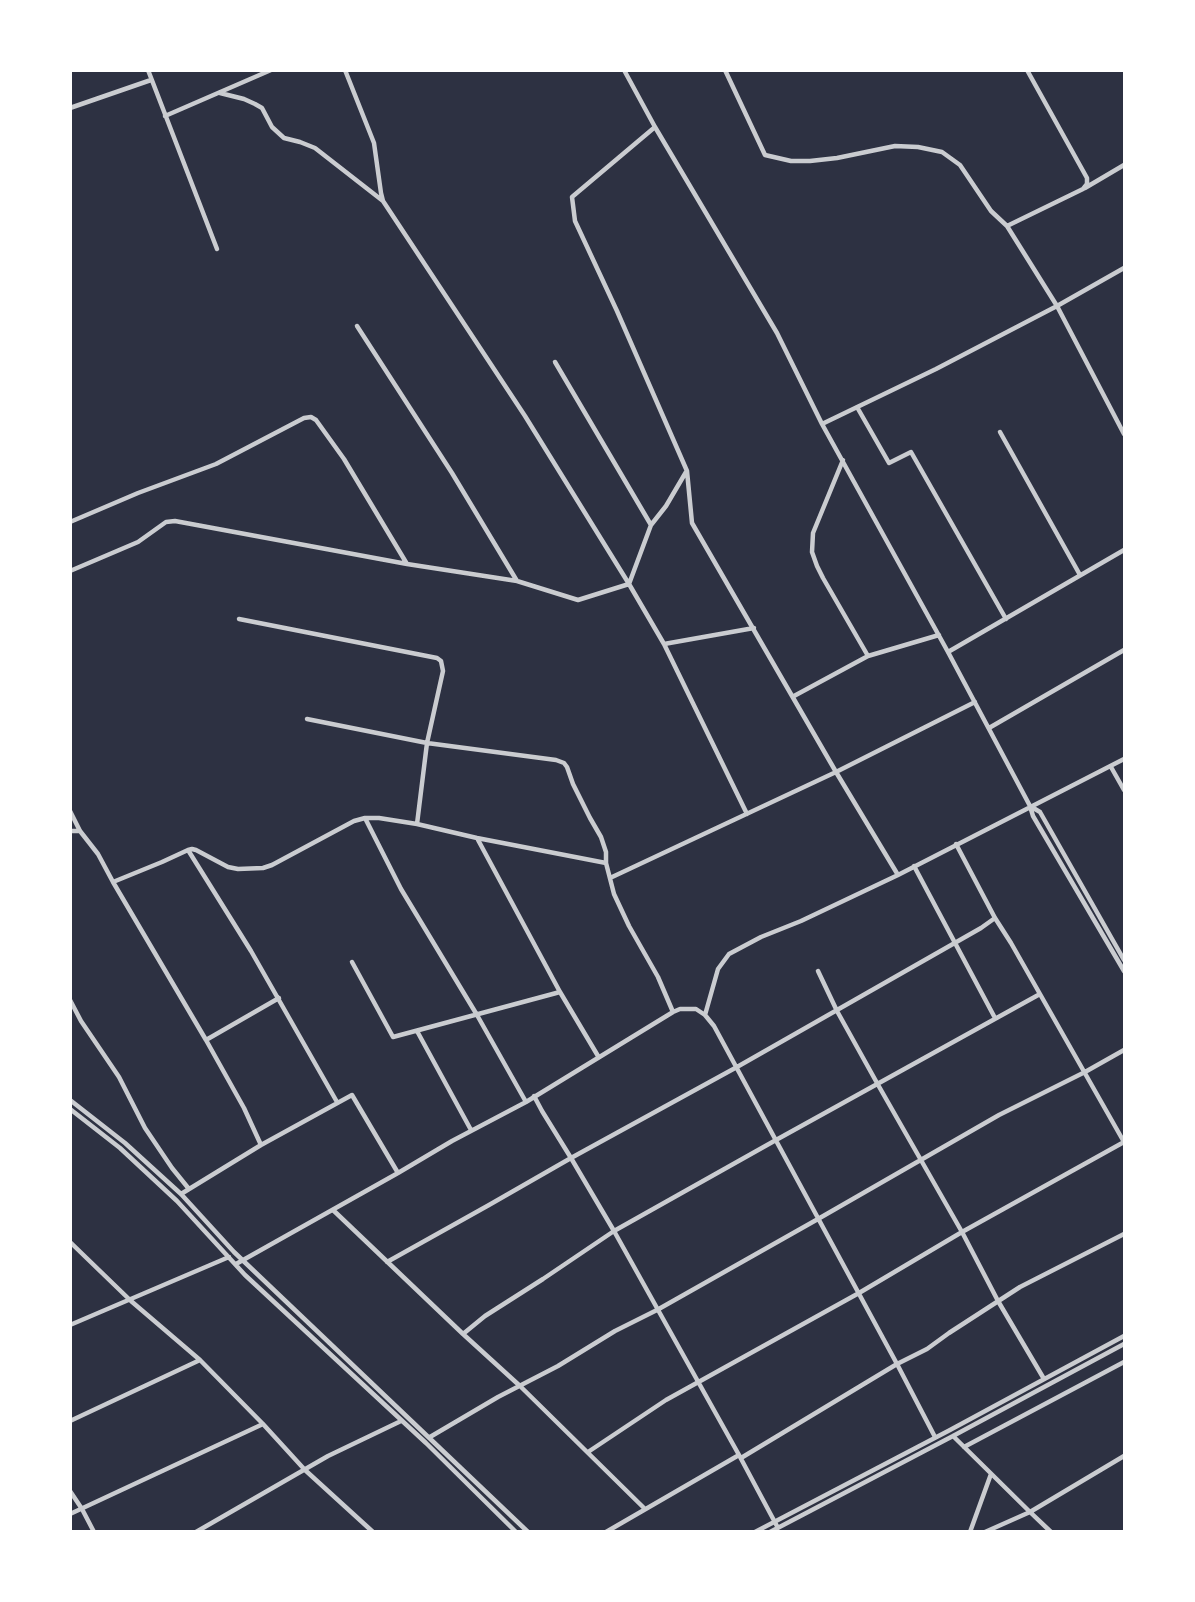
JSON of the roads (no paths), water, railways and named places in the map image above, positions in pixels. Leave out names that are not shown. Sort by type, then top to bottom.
[{"type":"street","points":[[148,70],[217,249]]},
{"type":"street","points":[[165,116],[271,70]]},
{"type":"street","points":[[345,70],[374,143],[383,201]]},
{"type":"street","points":[[624,70],[655,127],[777,333],[822,424],[939,635],[1030,806],[1033,816],[1125,971]]},
{"type":"street","points":[[725,70],[765,155],[790,161],[810,161],[895,146],[918,147],[942,152],[960,165],[991,211],[1007,226],[1057,306],[1125,434]]},
{"type":"street","points":[[1027,70],[1088,178],[1083,189]]},
{"type":"street","points":[[70,108],[151,80]]},
{"type":"street","points":[[220,93],[255,104],[261,108],[272,127],[284,138],[315,148],[383,201],[525,416],[629,584],[664,644],[747,813]]},
{"type":"street","points":[[655,127],[572,197],[575,221],[687,471],[692,523],[898,875]]},
{"type":"street","points":[[1007,226],[1083,189],[1125,165]]},
{"type":"street","points":[[822,424],[936,369],[1125,268]]},
{"type":"street","points":[[357,326],[452,473],[517,581]]},
{"type":"street","points":[[555,362],[651,525]]},
{"type":"street","points":[[856,407],[889,463],[911,452],[1006,618]]},
{"type":"street","points":[[70,522],[138,493],[216,464],[304,418],[311,417],[316,420],[344,459],[407,564]]},
{"type":"street","points":[[1000,432],[1080,575]]},
{"type":"street","points":[[843,460],[813,533],[812,552],[823,578],[868,656]]},
{"type":"street","points":[[629,584],[651,525],[666,506],[687,471]]},
{"type":"street","points":[[70,571],[138,542],[166,522],[175,521],[407,564],[517,581],[579,600],[629,584]]},
{"type":"street","points":[[948,652],[1125,550]]},
{"type":"street","points":[[239,620],[437,658],[441,661],[443,671],[427,743],[417,824]]},
{"type":"street","points":[[664,644],[754,628]]},
{"type":"street","points":[[794,696],[868,656],[939,635]]},
{"type":"street","points":[[989,728],[1125,650]]},
{"type":"street","points":[[610,878],[836,772],[975,702]]},
{"type":"street","points":[[307,719],[427,743],[556,760],[564,764],[601,837],[614,894],[673,1011]]},
{"type":"street","points":[[705,1015],[718,969],[729,954],[761,937],[801,921],[898,875],[1125,759]]},
{"type":"street","points":[[1111,767],[1125,790]]},
{"type":"street","points":[[1030,806],[1040,812],[1123,951],[1125,960]]},
{"type":"street","points":[[70,811],[206,1040],[244,1107],[261,1145]]},
{"type":"street","points":[[113,882],[188,850],[196,850],[228,867],[263,868],[354,821],[365,818],[417,824],[606,863]]},
{"type":"street","points":[[365,818],[401,889],[526,1102]]},
{"type":"street","points":[[70,831],[80,831]]},
{"type":"street","points":[[477,838],[560,992],[598,1056]]},
{"type":"street","points":[[588,1452],[666,1400],[1125,1142],[994,918],[956,844]]},
{"type":"street","points":[[188,850],[279,998],[337,1102]]},
{"type":"street","points":[[914,866],[995,1018]]},
{"type":"street","points":[[387,1262],[837,1011],[994,918]]},
{"type":"street","points":[[352,962],[393,1037],[560,992]]},
{"type":"street","points":[[818,971],[837,1011],[962,1232],[998,1301],[1044,1379]]},
{"type":"street","points":[[463,1334],[485,1316],[543,1280],[614,1231],[1040,994]]},
{"type":"street","points":[[206,1040],[279,998]]},
{"type":"street","points":[[70,1000],[81,1021],[119,1077],[145,1128],[189,1189]]},
{"type":"street","points":[[236,1264],[471,1130],[526,1102],[673,1011],[696,1010],[705,1015],[714,1026],[737,1067],[935,1437]]},
{"type":"street","points":[[417,1030],[471,1130]]},
{"type":"street","points":[[430,1437],[999,1115],[1125,1050]]},
{"type":"street","points":[[181,1194],[261,1145],[352,1095],[398,1173]]},
{"type":"street","points":[[534,1096],[614,1231],[778,1528]]},
{"type":"street","points":[[70,1100],[125,1143],[181,1194],[242,1260],[528,1532]]},
{"type":"street","points":[[70,1109],[120,1148],[177,1201],[245,1275],[516,1532]]},
{"type":"street","points":[[333,1210],[520,1386],[644,1508]]},
{"type":"street","points":[[606,1532],[644,1508],[927,1349],[1020,1287],[1125,1234]]},
{"type":"street","points":[[70,1242],[131,1300],[200,1360],[305,1470],[373,1532]]},
{"type":"street","points":[[70,1325],[229,1257]]},
{"type":"street","points":[[755,1532],[1125,1336]]},
{"type":"street","points":[[770,1532],[1125,1344]]},
{"type":"street","points":[[70,1421],[200,1360]]},
{"type":"street","points":[[964,1447],[1125,1362]]},
{"type":"street","points":[[196,1532],[328,1456],[401,1421]]},
{"type":"street","points":[[70,1514],[263,1424]]},
{"type":"street","points":[[953,1436],[1051,1532]]},
{"type":"street","points":[[985,1532],[1030,1512],[1125,1456]]},
{"type":"street","points":[[970,1532],[991,1474]]},
{"type":"street","points":[[70,1491],[94,1532]]}]
